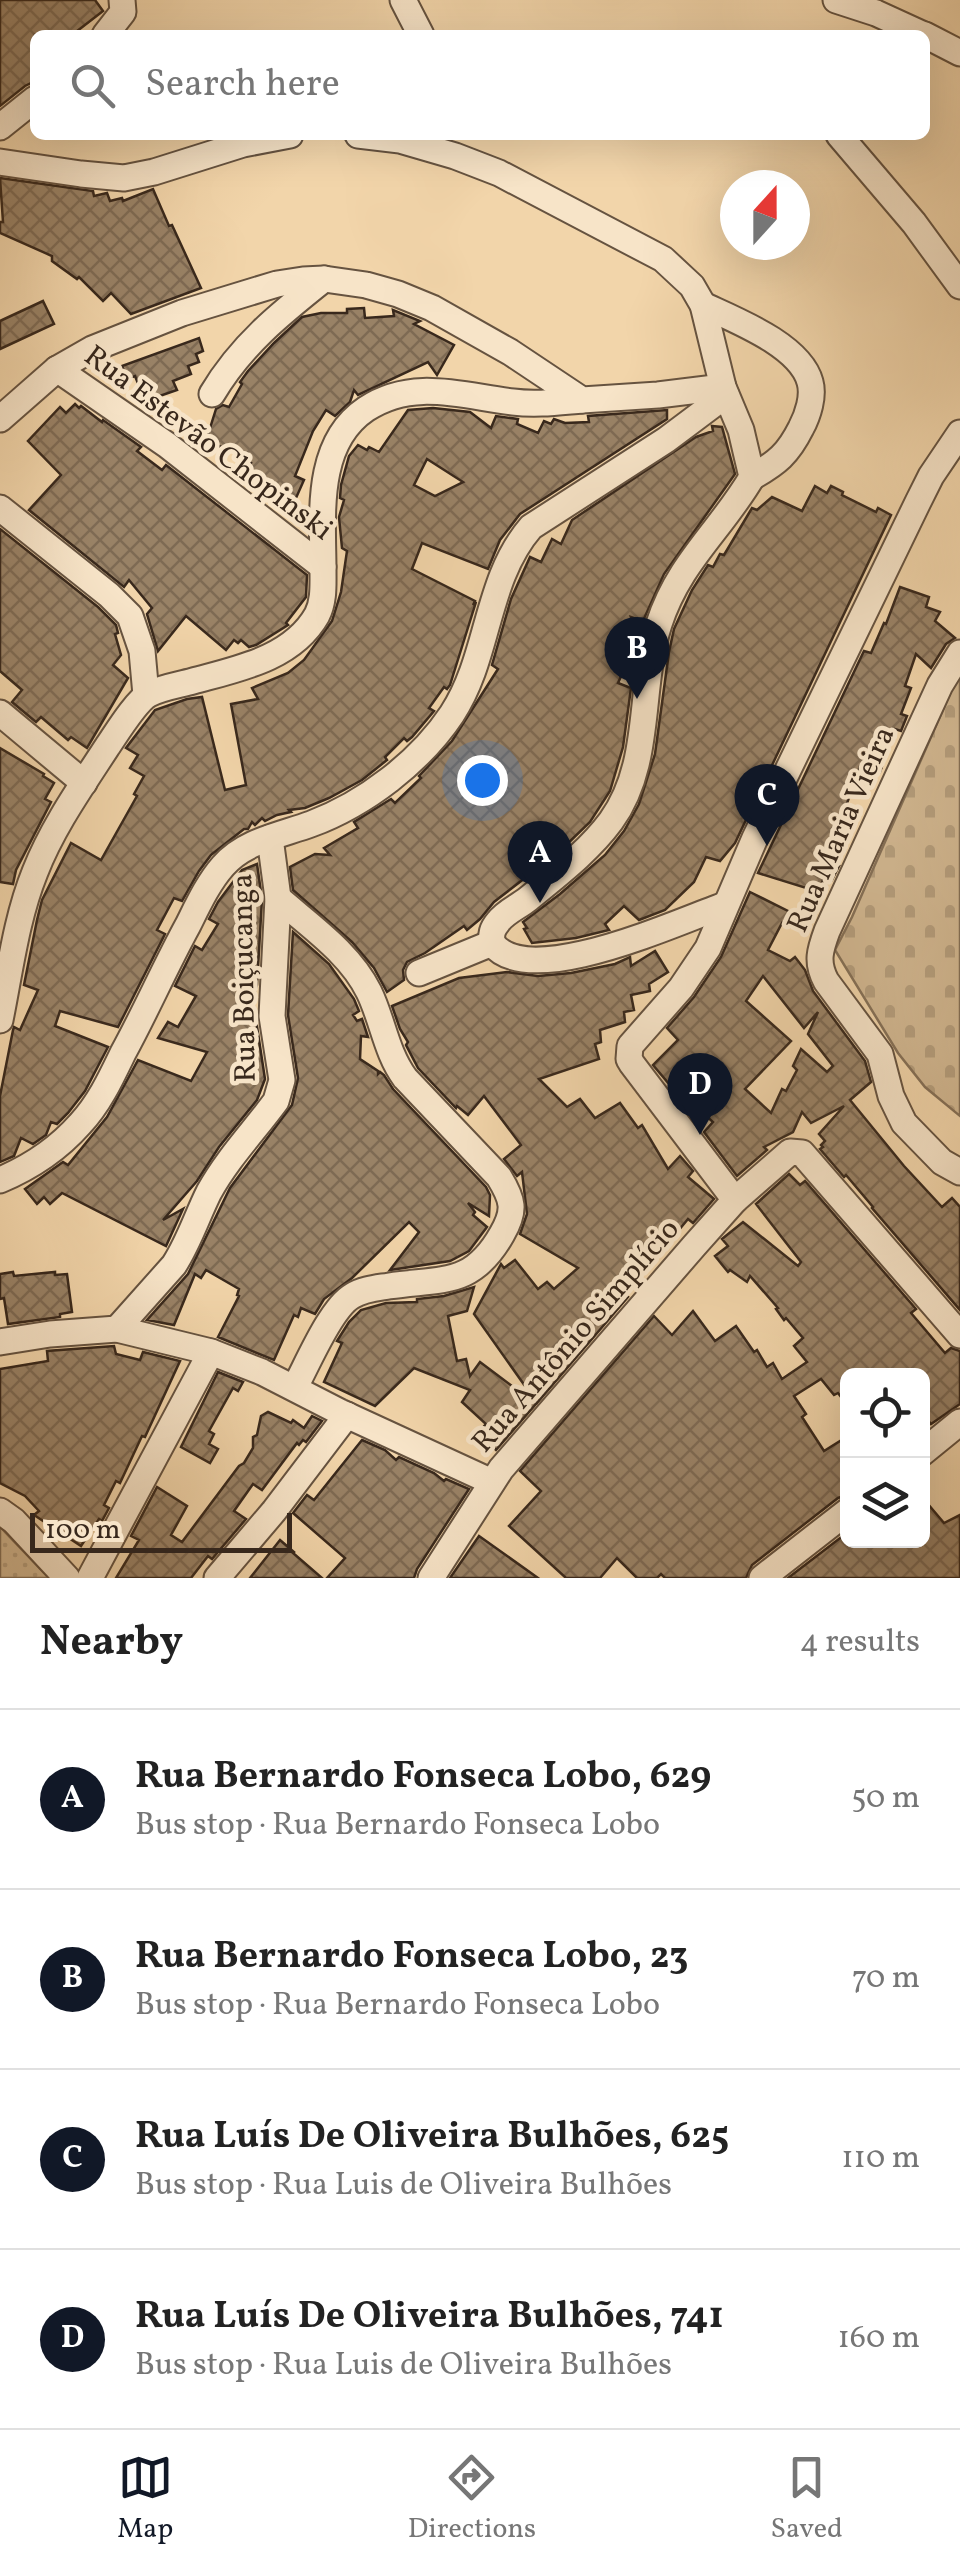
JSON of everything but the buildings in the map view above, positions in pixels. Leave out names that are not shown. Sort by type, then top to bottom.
[{"type":"street","points":[[110,30],[123,12],[122,0]]},
{"type":"street","points":[[403,0],[418,30]]},
{"type":"street","points":[[836,0],[899,11],[920,30]]},
{"type":"street","points":[[930,38],[960,53]]},
{"type":"street","points":[[0,127],[30,103]]},
{"type":"street","points":[[0,162],[124,178],[264,140]]},
{"type":"street","points":[[400,140],[499,174],[663,259],[692,286],[703,305],[752,476]]},
{"type":"street","points":[[843,140],[914,223],[960,286]]},
{"type":"street","points":[[212,394],[240,352],[324,279]]},
{"type":"street","points":[[0,419],[57,369],[92,349],[182,312],[277,284],[324,279],[366,284],[432,308],[510,352],[582,400]]},
{"type":"street","points":[[703,305],[742,322],[799,363],[812,388],[805,420],[792,445],[776,463],[752,476],[704,540],[666,605],[653,649],[640,747],[627,792],[613,818],[576,860],[502,918],[491,934],[492,943],[497,951],[521,959],[551,958],[627,943],[725,904]]},
{"type":"street","name":"Rua Estevão Chopinski","points":[[57,369],[167,445],[323,567]]},
{"type":"street","points":[[0,1020],[20,919],[36,869],[54,832],[111,741],[146,696],[253,664],[284,650],[306,630],[320,608],[326,475],[344,431],[366,410],[408,392],[437,390],[540,404],[725,391]]},
{"type":"street","points":[[0,1180],[43,1158],[82,1123],[102,1095],[215,876],[232,857],[245,848],[314,823],[376,789],[417,756],[453,712],[469,680],[507,562],[519,541],[558,508],[666,440],[725,391]]},
{"type":"street","points":[[735,1200],[650,1092],[629,1052],[634,1039],[698,966],[708,948],[725,904],[918,502],[960,433]]},
{"type":"street","points":[[0,508],[130,616],[142,651],[146,696]]},
{"type":"street","name":"Rua Maria Vieira","points":[[960,653],[924,720],[818,958],[826,981],[880,1054],[891,1096],[904,1123],[942,1162],[960,1172]]},
{"type":"street","points":[[0,713],[84,783]]},
{"type":"street","name":"Rua Boiçucanga","points":[[117,1329],[174,1265],[216,1180],[280,1092],[282,1072],[272,1016],[278,898],[270,838]]},
{"type":"street","points":[[278,898],[354,968],[374,1004],[394,1064],[499,1177],[510,1194],[512,1206],[495,1246],[464,1275],[372,1288],[347,1298],[319,1340],[295,1388]]},
{"type":"street","points":[[418,973],[492,943]]},
{"type":"street","name":"Rua Antônio Simplício","points":[[431,1578],[492,1482],[735,1200],[790,1152],[802,1152],[960,1335]]},
{"type":"street","points":[[0,1342],[117,1329],[211,1352],[492,1482]]},
{"type":"street","points":[[90,1578],[211,1352]]},
{"type":"street","points":[[216,1578],[347,1415]]},
{"type":"street","points":[[930,1446],[960,1422]]},
{"type":"street","points":[[0,1511],[67,1578]]},
{"type":"street","points":[[762,1578],[840,1517]]},
{"type":"green space","points":[[960,671],[960,1116],[925,1087],[898,1053],[835,950]]},
{"type":"green space","points":[[0,1526],[5,1532],[49,1578],[0,1578]]},
{"type":"place","name":"Rua Bernardo Fonseca Lobo, 23","points":[[637,699]]},
{"type":"place","name":"Rua Luís De Oliveira Bulhões, 625","points":[[767,846]]},
{"type":"place","name":"Rua Bernardo Fonseca Lobo, 629","points":[[540,903]]},
{"type":"place","name":"Rua Luís De Oliveira Bulhões, 741","points":[[700,1135]]}]
